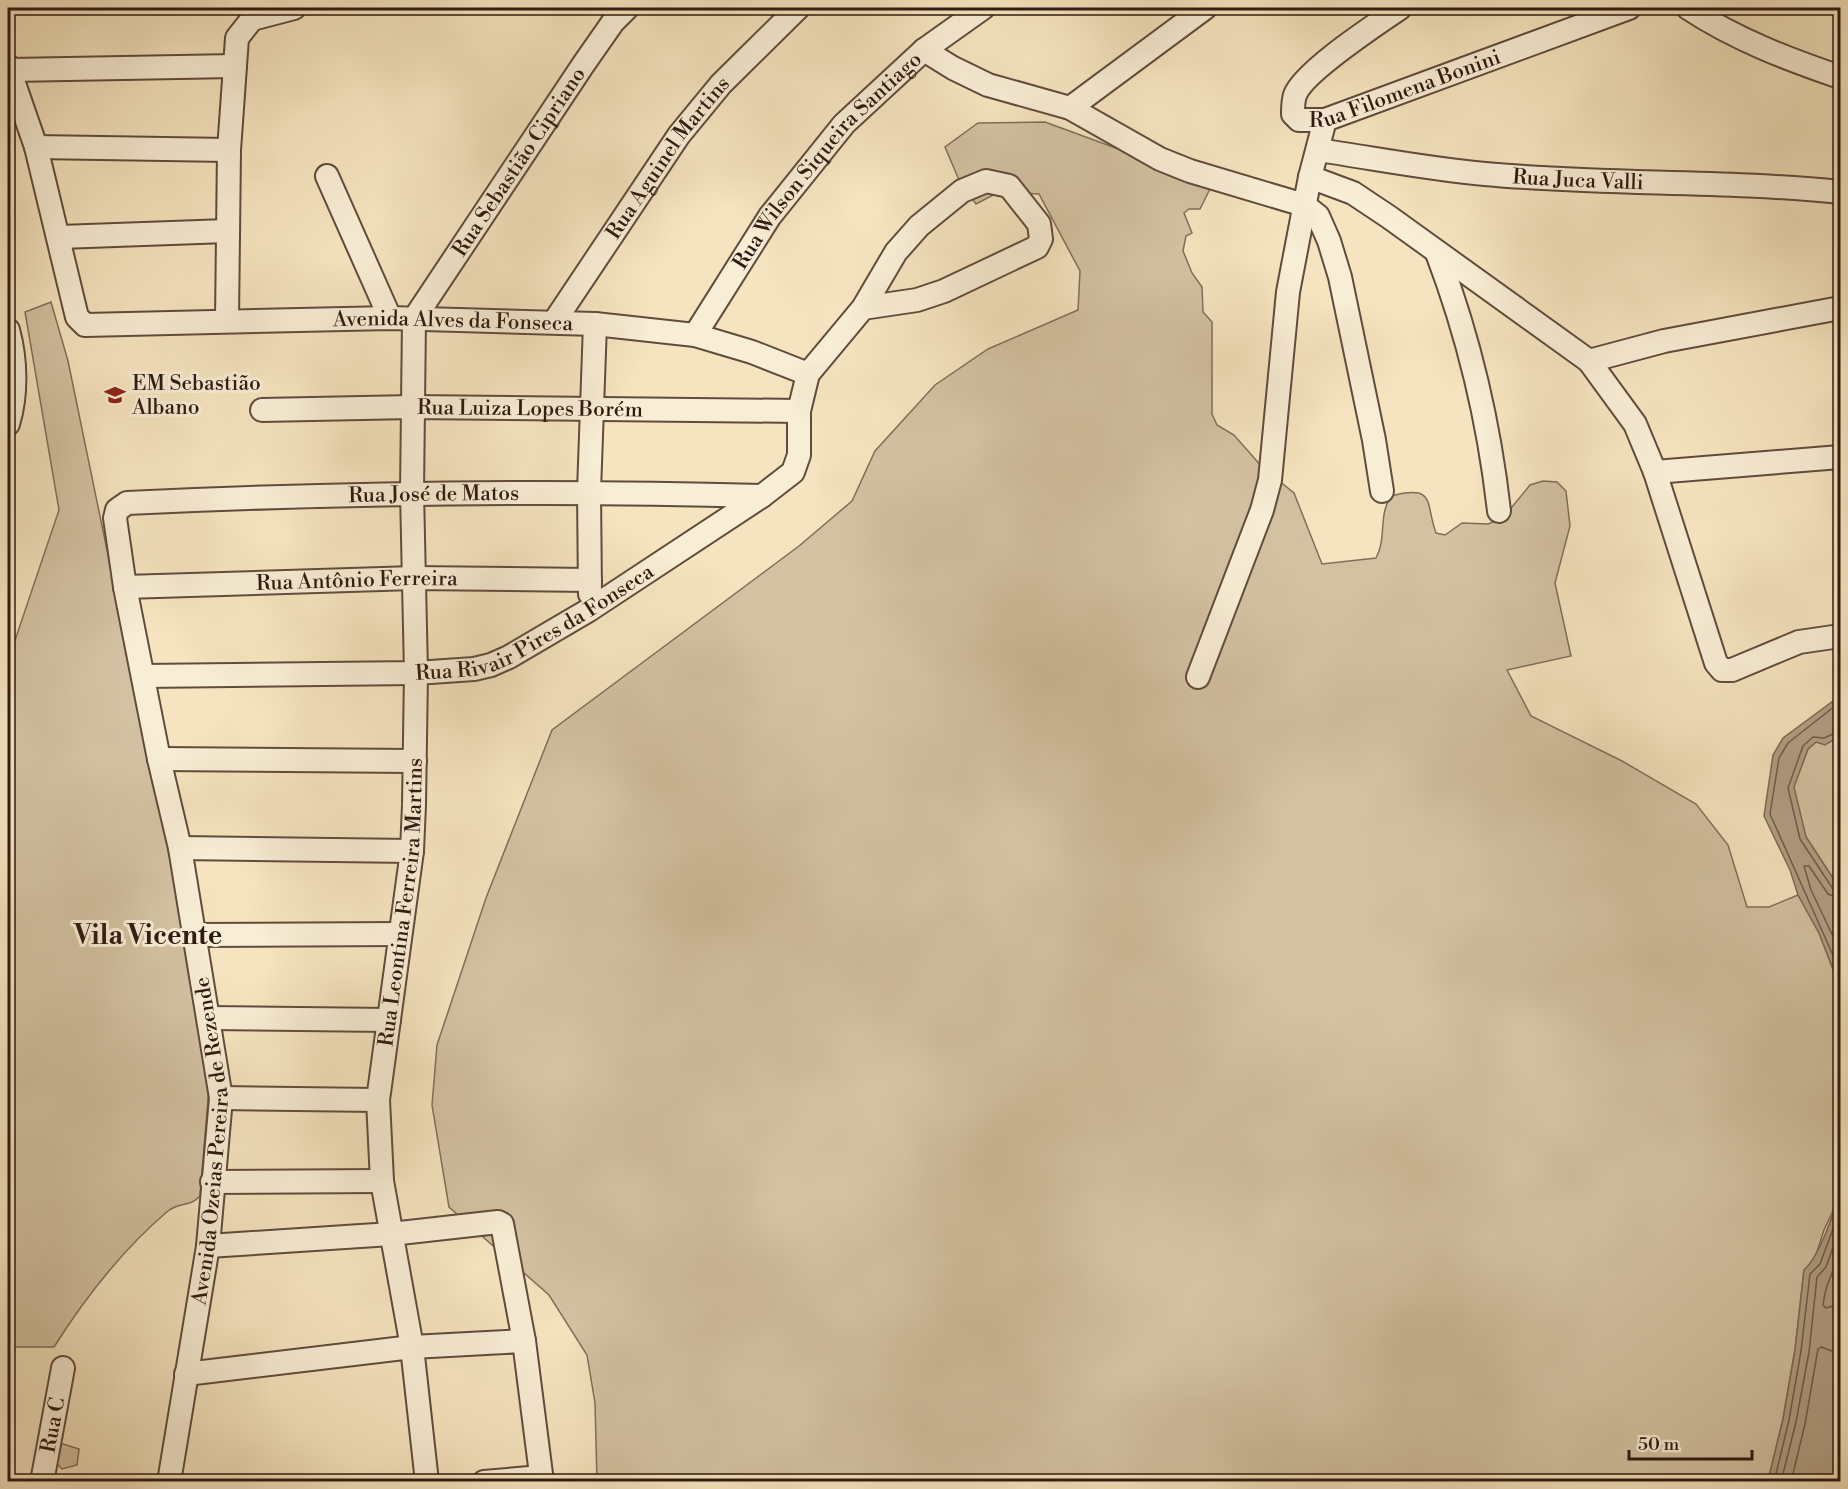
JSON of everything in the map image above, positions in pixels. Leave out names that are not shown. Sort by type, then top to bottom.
[{"type":"street","points":[[227,321],[226,231],[237,38],[252,19],[294,8]]},
{"type":"street","name":"Rua Sebastião Cipriano","points":[[414,319],[583,65],[613,22],[627,8]]},
{"type":"street","name":"Rua Aguinel Martins","points":[[554,322],[679,135],[721,84],[798,8]]},
{"type":"street","name":"Rua Wilson Siqueira Santiago","points":[[695,335],[777,207],[844,124],[924,50],[982,8]]},
{"type":"street","points":[[1071,108],[1205,8]]},
{"type":"street","name":"Rua Filomena Bonini","points":[[1400,8],[1338,52],[1295,93],[1293,114],[1299,120],[1325,120],[1629,8]]},
{"type":"street","points":[[1688,8],[1717,27],[1784,58],[1840,77]]},
{"type":"street","points":[[924,50],[953,68],[988,85],[1071,108],[1160,159],[1190,171],[1304,205],[1318,216],[1329,241],[1340,277],[1374,440],[1382,491]]},
{"type":"street","points":[[226,231],[60,237],[36,147],[9,68],[235,66]]},
{"type":"street","points":[[1198,677],[1262,510],[1270,480],[1288,292],[1310,177],[1325,120]]},
{"type":"street","points":[[36,147],[229,150]]},
{"type":"street","name":"Rua Juca Valli","points":[[1318,150],[1485,174],[1656,184],[1779,186],[1840,192]]},
{"type":"street","points":[[327,176],[390,318]]},
{"type":"street","points":[[1310,177],[1353,193],[1589,361],[1635,424],[1655,472],[1716,663],[1722,670],[1732,670],[1799,642],[1840,636]]},
{"type":"street","points":[[808,374],[863,308],[896,252],[920,226],[974,184],[986,181],[1009,186],[1039,224],[1041,239],[1037,247],[968,282],[917,300],[863,308]]},
{"type":"street","name":"Avenida Alves da Fonseca","points":[[60,237],[77,317],[91,327],[227,321],[390,318],[595,324],[695,335],[752,352],[808,374]]},
{"type":"street","points":[[1437,253],[1455,300],[1482,396],[1492,444],[1499,511]]},
{"type":"street","points":[[1589,361],[1664,341],[1840,308]]},
{"type":"street","name":"Rua Leontina Ferreira Martins","points":[[414,319],[412,492],[416,673],[412,851],[378,1100],[382,1181],[412,1347],[427,1482]]},
{"type":"street","points":[[590,610],[590,491],[595,324]]},
{"type":"street","points":[[8,330],[14,379],[12,408],[8,424]]},
{"type":"street","name":"Rua Rivair Pires da Fonseca","points":[[143,676],[416,673],[491,665],[590,610],[762,496],[793,472],[799,455],[799,411],[808,374]]},
{"type":"street","name":"Rua Luiza Lopes Borém","points":[[262,410],[592,407],[799,411]]},
{"type":"street","points":[[1655,472],[1840,457]]},
{"type":"street","name":"Rua José de Matos","points":[[115,518],[117,510],[127,503],[412,492],[590,491],[762,496]]},
{"type":"street","name":"Avenida Ozeias Pereira de Rezende","points":[[115,518],[125,587],[159,759],[180,848],[221,1098],[208,1246],[169,1482]]},
{"type":"street","name":"Rua Antônio Ferreira","points":[[125,587],[414,578],[590,580]]},
{"type":"street","points":[[159,759],[415,761]]},
{"type":"street","points":[[180,848],[412,851]]},
{"type":"street","points":[[195,935],[400,934]]},
{"type":"street","points":[[209,1018],[389,1020]]},
{"type":"street","points":[[221,1098],[378,1100]]},
{"type":"street","points":[[212,1182],[382,1181]]},
{"type":"street","points":[[208,1246],[391,1234],[498,1222],[502,1224],[524,1341],[541,1480],[484,1482]]},
{"type":"street","points":[[186,1374],[412,1347],[524,1341]]},
{"type":"street","name":"Rua C","points":[[42,1482],[63,1368]]},
{"type":"shaded area","points":[[1045,122],[1151,161],[1214,181],[1200,209],[1189,209],[1184,213],[1192,233],[1186,236],[1183,251],[1192,273],[1202,287],[1203,312],[1212,322],[1212,414],[1217,425],[1234,435],[1263,468],[1294,493],[1322,564],[1376,558],[1381,543],[1385,511],[1391,496],[1406,493],[1423,495],[1427,499],[1436,533],[1445,535],[1462,523],[1488,524],[1503,518],[1530,485],[1543,481],[1557,482],[1566,491],[1570,526],[1555,583],[1571,656],[1507,670],[1531,716],[1622,761],[1696,804],[1728,845],[1747,907],[1769,907],[1798,895],[1819,933],[1840,987],[1840,1196],[1824,1230],[1814,1261],[1804,1270],[1795,1350],[1783,1419],[1768,1481],[597,1481],[595,1403],[587,1355],[549,1295],[449,1207],[432,1105],[437,1045],[486,898],[552,730],[799,546],[852,501],[875,451],[935,385],[988,349],[1078,310],[1080,271],[1039,194],[999,192],[976,204],[959,180],[945,147],[978,123]]},
{"type":"shaded area","points":[[51,302],[68,361],[183,919],[210,1075],[200,1196],[193,1202],[176,1206],[168,1211],[136,1241],[92,1292],[54,1347],[8,1347],[8,661],[59,510],[25,312]]},
{"type":"shaded area","points":[[1840,736],[1840,889],[1806,837],[1793,787],[1808,749],[1816,742]]},
{"type":"shaded area","points":[[63,1444],[79,1449],[77,1465],[62,1469],[52,1459],[54,1448]]},
{"type":"water","points":[[1840,696],[1840,736],[1825,745],[1816,742],[1808,749],[1794,787],[1806,837],[1840,889],[1840,987],[1819,933],[1798,895],[1790,870],[1764,816],[1773,755],[1783,738]]},
{"type":"water","points":[[1840,1196],[1840,1316],[1837,1329],[1840,1344],[1840,1472],[1837,1481],[1768,1481],[1783,1419],[1795,1350],[1804,1270],[1820,1246]]},
{"type":"place","name":"EM Sebastião Albano","points":[[115,395]]},
{"type":"district","name":"Vila Vicente","points":[[148,935]]}]
